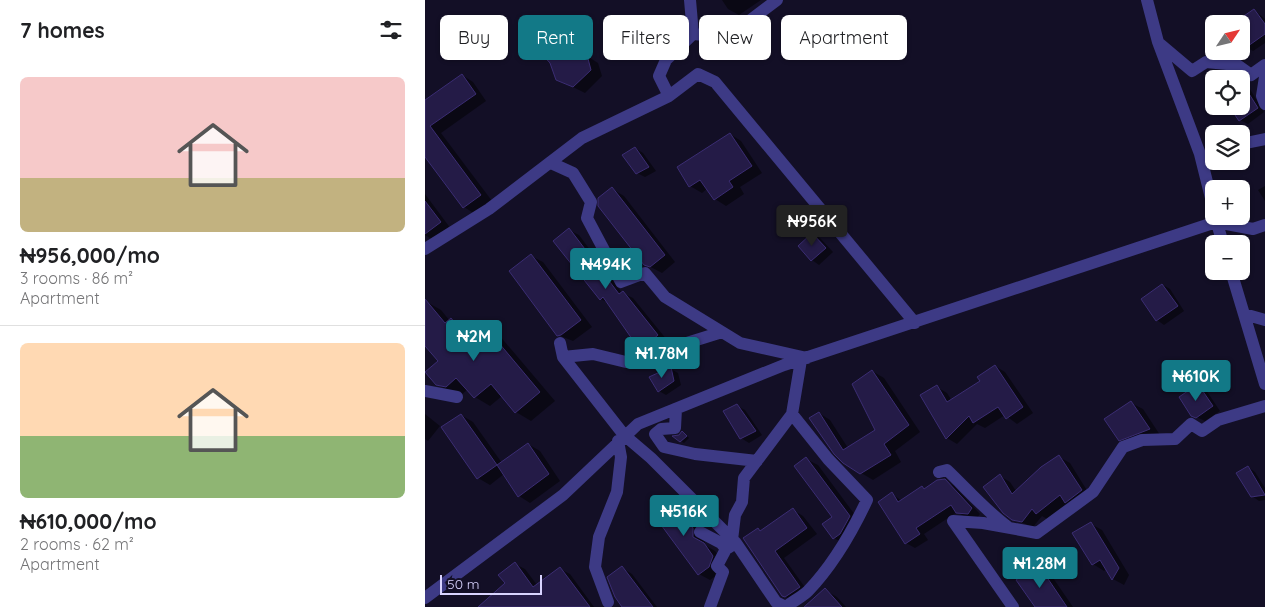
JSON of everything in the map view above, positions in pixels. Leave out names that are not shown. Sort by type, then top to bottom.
[{"type":"street","points":[[690,0],[693,34]]},
{"type":"street","points":[[669,96],[659,76],[666,60],[693,34],[728,37],[777,0]]},
{"type":"street","points":[[1147,0],[1158,42],[1201,154],[1207,180]]},
{"type":"street","points":[[1158,42],[1192,71],[1207,62],[1237,65],[1251,75],[1265,65]]},
{"type":"street","points":[[425,249],[489,209],[583,138],[669,96],[698,74],[715,82],[915,323]]},
{"type":"street","points":[[1265,77],[1262,96],[1265,104]]},
{"type":"street","points":[[1250,142],[1265,139]]},
{"type":"street","points":[[1201,154],[1205,153]]},
{"type":"street","points":[[551,163],[573,173],[591,202],[587,218],[621,282],[645,273],[665,296],[740,343],[804,359]]},
{"type":"street","points":[[425,598],[563,494],[638,424],[804,359],[915,323],[1205,220]]},
{"type":"street","points":[[1241,225],[1253,229],[1265,225]]},
{"type":"street","points":[[1234,280],[1265,384]]},
{"type":"street","points":[[1244,314],[1265,320]]},
{"type":"street","points":[[563,357],[593,354],[626,362],[722,332]]},
{"type":"street","points":[[561,343],[563,357],[621,438],[651,458],[731,544],[776,602],[786,607],[795,598],[806,593],[817,580],[854,528],[867,500],[828,459],[792,414]]},
{"type":"street","points":[[709,607],[723,572],[717,566],[731,544],[735,515],[742,502],[744,478],[792,414],[804,359]]},
{"type":"street","points":[[425,391],[457,397]]},
{"type":"street","points":[[1013,607],[953,521],[1037,533],[1087,498],[1123,447],[1142,440],[1175,439],[1191,424],[1202,431],[1218,420],[1265,406]]},
{"type":"street","points":[[676,408],[675,428],[661,429],[655,434],[664,447],[695,454],[757,461]]},
{"type":"street","points":[[607,602],[595,567],[599,537],[617,492],[621,438]]},
{"type":"street","points":[[939,472],[947,470],[986,510],[1010,528]]},
{"type":"street","points":[[700,532],[721,543],[731,544]]},
{"type":"building","points":[[1254,9],[1265,24],[1265,34],[1250,45],[1250,15],[1245,15]]},
{"type":"building","points":[[547,60],[588,60],[591,70],[573,87],[556,80]]},
{"type":"building","points":[[462,74],[476,94],[430,126],[481,195],[463,208],[425,157],[425,100]]},
{"type":"building","points":[[1250,95],[1258,108],[1250,113]]},
{"type":"building","points":[[1235,115],[1248,115],[1239,121]]},
{"type":"building","points":[[730,133],[752,166],[729,181],[733,187],[714,200],[700,180],[689,187],[677,167]]},
{"type":"building","points":[[635,147],[649,167],[636,174],[622,155]]},
{"type":"building","points":[[612,187],[665,255],[650,267],[644,265],[598,206],[598,198]]},
{"type":"building","points":[[425,201],[441,222],[425,234]]},
{"type":"building","points":[[569,228],[619,294],[623,291],[658,335],[643,348],[639,349],[603,297],[600,300],[553,241]]},
{"type":"building","points":[[812,233],[826,248],[811,261],[798,246]]},
{"type":"building","points":[[531,254],[581,320],[561,335],[557,336],[509,271]]},
{"type":"building","points":[[1162,284],[1178,306],[1156,321],[1141,299]]},
{"type":"building","points":[[425,299],[445,323],[451,318],[467,338],[483,324],[540,392],[515,413],[491,384],[474,398],[456,378],[446,387],[436,385],[425,372],[438,361],[425,346]]},
{"type":"building","points":[[995,365],[1023,407],[1006,419],[998,407],[973,423],[969,416],[946,439],[920,395],[937,385],[947,402],[980,381],[977,377]]},
{"type":"building","points":[[671,367],[674,381],[658,392],[649,377]]},
{"type":"building","points":[[872,370],[909,425],[884,444],[891,455],[860,474],[843,463],[834,454],[809,418],[819,412],[843,450],[875,430],[852,384]]},
{"type":"building","points":[[1198,384],[1213,406],[1196,418],[1191,416],[1179,397]]},
{"type":"building","points":[[1131,401],[1150,429],[1119,441],[1104,419]]},
{"type":"building","points":[[737,404],[756,431],[740,439],[723,411]]},
{"type":"building","points":[[461,414],[497,465],[477,479],[441,427]]},
{"type":"building","points":[[682,431],[687,436],[680,442],[672,436],[679,435]]},
{"type":"building","points":[[528,443],[549,474],[518,497],[497,465]]},
{"type":"building","points":[[1059,455],[1082,490],[1065,503],[1060,495],[1036,514],[1032,509],[1022,522],[1012,520],[1003,513],[983,487],[1000,474],[1012,494],[1041,467]]},
{"type":"building","points":[[806,457],[850,516],[840,534],[833,539],[822,524],[832,517],[794,466]]},
{"type":"building","points":[[1248,466],[1265,495],[1251,497],[1236,473]]},
{"type":"building","points":[[945,479],[972,508],[968,514],[956,513],[951,505],[916,528],[920,534],[905,544],[878,502],[892,492],[898,502],[922,486],[924,489],[937,480]]},
{"type":"building","points":[[672,500],[693,528],[693,537],[704,543],[713,556],[709,567],[698,575],[653,514]]},
{"type":"building","points":[[793,508],[807,528],[775,551],[800,587],[785,597],[782,596],[743,538],[758,528],[760,531]]},
{"type":"building","points":[[1091,522],[1119,568],[1112,580],[1100,560],[1092,565],[1072,533]]},
{"type":"building","points":[[515,562],[533,587],[560,567],[590,607],[478,607],[505,583],[498,575]]},
{"type":"building","points":[[1038,564],[1067,607],[1035,607],[1016,580]]},
{"type":"building","points":[[622,566],[653,607],[622,607],[615,597],[607,577]]},
{"type":"building","points":[[825,588],[842,607],[804,607]]}]
